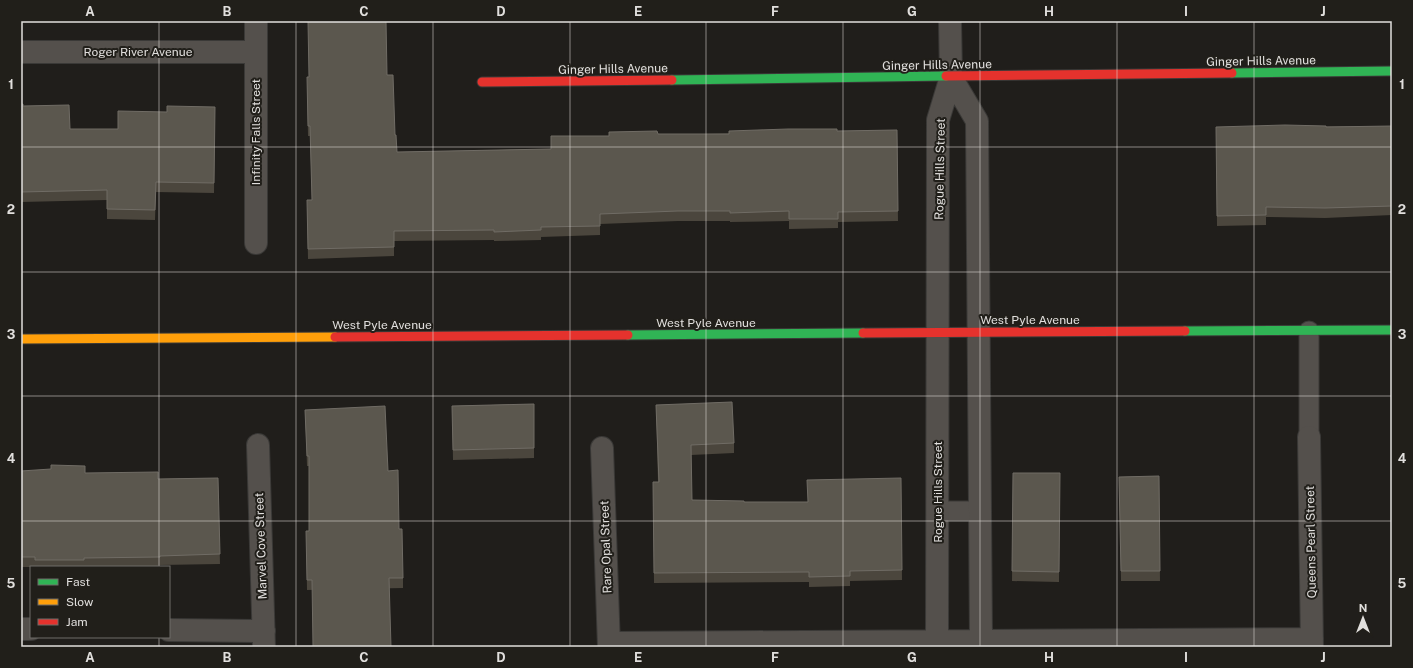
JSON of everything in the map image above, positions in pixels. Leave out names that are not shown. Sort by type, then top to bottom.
[{"type":"street","name":"Infinity Falls Street","points":[[256,21],[256,243]]},
{"type":"street","points":[[950,21],[951,76],[977,121],[981,641]]},
{"type":"street","name":"Roger River Avenue","points":[[21,52],[256,52]]},
{"type":"street","name":"Ginger Hills Avenue","points":[[482,82],[1392,71]]},
{"type":"street","name":"Rogue Hills Street","points":[[937,641],[938,120],[951,76]]},
{"type":"street","name":"West Pyle Avenue","points":[[21,339],[1392,330]]},
{"type":"street","name":"Queens Pearl Street","points":[[1309,438],[1312,643]]},
{"type":"street","name":"Marvel Cove Street","points":[[258,444],[264,639]]},
{"type":"street","name":"Rare Opal Street","points":[[602,448],[609,645]]},
{"type":"street","points":[[170,630],[264,639]]},
{"type":"street","points":[[609,645],[937,641],[1312,643]]},
{"type":"lane","points":[[1309,330],[1309,438]]},
{"type":"lane","points":[[938,511],[980,511]]},
{"type":"building","points":[[308,21],[386,21],[387,75],[393,75],[397,152],[551,149],[551,136],[609,136],[609,132],[657,131],[658,134],[729,134],[729,131],[788,129],[837,129],[837,131],[897,130],[898,211],[838,212],[838,219],[789,219],[789,211],[730,213],[730,211],[678,211],[600,214],[600,226],[541,227],[541,230],[494,232],[494,230],[394,231],[394,247],[308,249],[307,200],[312,200],[310,126],[308,126]]},
{"type":"building","points":[[21,104],[23,104],[23,106],[69,105],[70,129],[118,129],[118,111],[167,112],[167,106],[215,107],[214,183],[156,182],[155,210],[107,209],[107,190],[21,192]]},
{"type":"building","points":[[1285,125],[1326,127],[1392,126],[1392,206],[1325,208],[1266,207],[1266,215],[1217,216],[1216,127]]},
{"type":"building","points":[[732,402],[734,443],[691,445],[692,500],[808,502],[807,480],[901,478],[902,570],[850,571],[850,576],[809,577],[809,572],[654,573],[653,482],[659,482],[656,405]]},
{"type":"building","points":[[534,404],[534,448],[453,450],[452,406]]},
{"type":"building","points":[[385,406],[388,471],[398,470],[399,529],[402,529],[403,578],[389,578],[391,647],[313,647],[312,580],[307,580],[306,531],[309,531],[309,456],[307,456],[305,410]]},
{"type":"building","points":[[51,465],[85,466],[85,473],[158,472],[158,479],[218,478],[220,554],[160,557],[84,558],[84,560],[35,560],[35,557],[21,557],[21,471],[51,469]]},
{"type":"building","points":[[1013,473],[1060,473],[1059,572],[1012,571]]},
{"type":"building","points":[[1159,476],[1160,571],[1121,571],[1119,477]]},
{"type":"traffic: fast","points":[[1232,73],[1392,71]]},
{"type":"traffic: fast","points":[[672,80],[946,76]]},
{"type":"traffic: fast","points":[[1185,331],[1392,330]]},
{"type":"traffic: fast","points":[[628,335],[863,333]]},
{"type":"traffic: slow","points":[[21,339],[335,337]]},
{"type":"traffic: jam","points":[[946,76],[1232,73]]},
{"type":"traffic: jam","points":[[482,82],[672,80]]},
{"type":"traffic: jam","points":[[863,333],[1185,331]]},
{"type":"traffic: jam","points":[[335,337],[628,335]]}]
